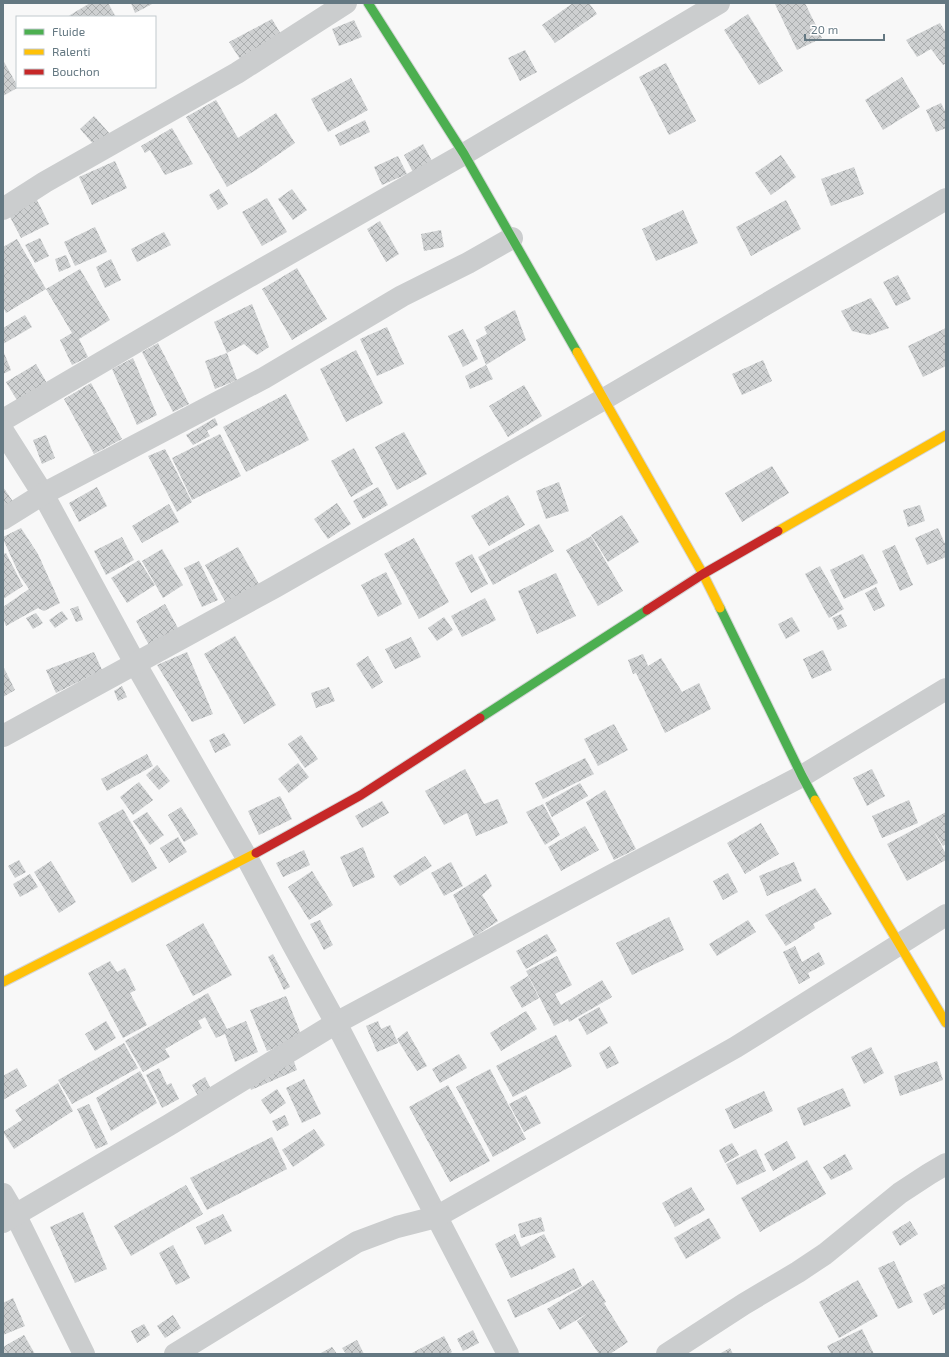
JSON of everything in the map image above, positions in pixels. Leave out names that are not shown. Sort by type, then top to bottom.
[{"type":"street","points":[[3,209],[45,182],[237,73],[346,3]]},
{"type":"street","points":[[368,3],[464,154],[604,399],[703,574],[802,776],[847,856],[946,1023]]},
{"type":"street","points":[[3,420],[215,296],[464,154],[719,3]]},
{"type":"street","points":[[3,736],[275,587],[604,399],[946,199]]},
{"type":"street","points":[[3,519],[43,494],[264,378],[402,296],[468,263],[512,238]]},
{"type":"street","points":[[3,431],[43,494],[135,663],[247,858],[336,1023],[508,1354]]},
{"type":"street","points":[[3,982],[247,858],[361,795],[703,574],[946,435]]},
{"type":"street","points":[[9,1219],[169,1125],[336,1023],[628,866],[802,776],[946,689]]},
{"type":"street","points":[[175,1354],[357,1242],[397,1227],[436,1217],[736,1047],[899,943],[946,915]]},
{"type":"street","points":[[666,1354],[744,1304],[804,1269],[825,1254],[900,1193],[946,1164]]},
{"type":"street","points":[[3,1194],[9,1219],[84,1354]]},
{"type":"building","points":[[90,3],[108,3],[115,16],[69,16]]},
{"type":"building","points":[[131,3],[154,3],[135,13]]},
{"type":"building","points":[[573,3],[589,3],[597,14],[555,43],[542,25]]},
{"type":"building","points":[[805,3],[822,38],[797,50],[775,4]]},
{"type":"building","points":[[748,14],[783,71],[759,85],[724,30]]},
{"type":"building","points":[[272,19],[282,36],[240,59],[229,42]]},
{"type":"building","points":[[354,20],[362,37],[339,46],[332,29]]},
{"type":"building","points":[[940,23],[946,33],[946,63],[943,65],[931,49],[917,57],[906,40]]},
{"type":"building","points":[[525,50],[537,72],[520,81],[508,58]]},
{"type":"building","points":[[3,60],[16,83],[17,88],[3,96]]},
{"type":"building","points":[[666,63],[696,121],[669,135],[639,77]]},
{"type":"building","points":[[902,77],[920,107],[883,130],[865,100]]},
{"type":"building","points":[[351,78],[368,110],[328,132],[311,99]]},
{"type":"building","points":[[216,100],[238,138],[276,113],[295,143],[256,170],[227,187],[186,117]]},
{"type":"building","points":[[941,103],[946,113],[946,128],[936,132],[926,110]]},
{"type":"building","points":[[94,116],[110,134],[95,146],[80,129]]},
{"type":"building","points":[[365,120],[370,132],[340,146],[335,135]]},
{"type":"building","points":[[172,128],[193,164],[165,175],[150,150],[145,153],[141,146]]},
{"type":"building","points":[[423,144],[434,165],[415,176],[404,155]]},
{"type":"building","points":[[781,155],[796,177],[771,195],[755,173]]},
{"type":"building","points":[[398,156],[407,174],[382,185],[374,167]]},
{"type":"building","points":[[115,161],[127,188],[92,205],[79,177]]},
{"type":"building","points":[[854,167],[864,194],[831,206],[821,179]]},
{"type":"building","points":[[219,189],[228,204],[218,210],[209,195]]},
{"type":"building","points":[[292,189],[307,210],[293,220],[278,199]]},
{"type":"building","points":[[36,198],[49,224],[21,238],[8,213]]},
{"type":"building","points":[[267,198],[287,232],[262,246],[242,212]]},
{"type":"building","points":[[786,200],[801,229],[751,256],[736,227]]},
{"type":"building","points":[[683,210],[698,243],[656,261],[642,229]]},
{"type":"building","points":[[380,221],[399,254],[386,262],[367,229]]},
{"type":"building","points":[[95,227],[107,252],[75,266],[64,242]]},
{"type":"building","points":[[441,230],[444,247],[424,251],[421,234]]},
{"type":"building","points":[[164,232],[171,245],[137,262],[131,249]]},
{"type":"building","points":[[40,238],[49,256],[35,263],[25,245]]},
{"type":"building","points":[[17,239],[46,289],[6,313],[3,307],[3,247]]},
{"type":"building","points":[[66,255],[71,267],[59,272],[55,259]]},
{"type":"building","points":[[111,259],[121,280],[105,288],[96,267]]},
{"type":"building","points":[[297,268],[327,319],[292,340],[262,289]]},
{"type":"building","points":[[80,269],[110,320],[79,339],[88,357],[72,365],[60,340],[72,333],[46,289]]},
{"type":"building","points":[[898,275],[911,299],[896,306],[883,282]]},
{"type":"building","points":[[871,298],[889,328],[869,335],[852,331],[841,311]]},
{"type":"building","points":[[252,304],[269,347],[257,355],[244,344],[227,353],[214,322]]},
{"type":"building","points":[[515,310],[526,340],[486,365],[476,340],[487,334],[484,327]]},
{"type":"building","points":[[25,315],[32,327],[3,344],[3,328]]},
{"type":"building","points":[[387,327],[404,364],[377,376],[360,339]]},
{"type":"building","points":[[946,328],[946,366],[923,377],[908,346]]},
{"type":"building","points":[[463,329],[478,359],[463,367],[448,336]]},
{"type":"building","points":[[158,343],[189,404],[173,412],[142,352]]},
{"type":"building","points":[[356,350],[383,403],[346,422],[320,369]]},
{"type":"building","points":[[4,353],[11,370],[3,374],[3,354]]},
{"type":"building","points":[[227,353],[237,380],[215,389],[205,361]]},
{"type":"building","points":[[133,358],[157,415],[137,425],[112,369]]},
{"type":"building","points":[[763,360],[772,381],[742,395],[732,374]]},
{"type":"building","points":[[36,364],[48,385],[18,402],[6,382]]},
{"type":"building","points":[[486,365],[493,379],[470,389],[465,376]]},
{"type":"building","points":[[91,383],[122,439],[94,454],[64,399]]},
{"type":"building","points":[[524,385],[542,416],[508,437],[489,406]]},
{"type":"building","points":[[286,394],[309,440],[246,472],[223,427]]},
{"type":"building","points":[[215,418],[218,425],[207,431],[210,436],[193,445],[186,435]]},
{"type":"building","points":[[404,432],[427,474],[397,490],[375,447]]},
{"type":"building","points":[[220,434],[241,476],[192,500],[172,458]]},
{"type":"building","points":[[46,435],[55,458],[42,464],[33,440]]},
{"type":"building","points":[[354,448],[373,484],[351,497],[331,461]]},
{"type":"building","points":[[165,449],[192,502],[177,512],[148,456]]},
{"type":"building","points":[[772,466],[789,493],[742,522],[725,493]]},
{"type":"building","points":[[559,482],[569,511],[546,519],[536,491]]},
{"type":"building","points":[[3,487],[14,503],[3,511]]},
{"type":"building","points":[[97,487],[107,506],[79,522],[69,503]]},
{"type":"building","points":[[378,487],[388,505],[363,519],[353,501]]},
{"type":"building","points":[[508,495],[525,525],[489,546],[471,516]]},
{"type":"building","points":[[337,503],[351,524],[328,539],[314,519]]},
{"type":"building","points":[[169,504],[179,522],[142,543],[132,526]]},
{"type":"building","points":[[920,505],[925,521],[908,527],[903,510]]},
{"type":"building","points":[[622,515],[639,542],[608,562],[591,535]]},
{"type":"building","points":[[539,524],[554,551],[493,585],[478,557]]},
{"type":"building","points":[[21,528],[38,554],[60,603],[44,611],[38,608],[6,626],[3,618],[3,607],[29,589],[20,576],[3,539],[3,537]]},
{"type":"building","points":[[938,528],[946,546],[946,557],[927,565],[915,538]]},
{"type":"building","points":[[591,536],[623,591],[598,606],[566,550]]},
{"type":"building","points":[[122,537],[134,560],[106,575],[94,551]]},
{"type":"building","points":[[414,538],[449,602],[419,619],[384,554]]},
{"type":"building","points":[[895,545],[913,585],[900,591],[882,551]]},
{"type":"building","points":[[238,547],[259,584],[226,603],[205,565]]},
{"type":"building","points":[[162,549],[183,585],[163,598],[142,561]]},
{"type":"building","points":[[6,553],[23,586],[3,599],[3,554]]},
{"type":"building","points":[[472,554],[488,584],[471,593],[455,563]]},
{"type":"building","points":[[863,554],[878,583],[844,599],[830,570]]},
{"type":"building","points":[[139,560],[155,585],[127,603],[111,578]]},
{"type":"building","points":[[199,561],[218,600],[202,607],[184,568]]},
{"type":"building","points":[[820,566],[844,609],[829,618],[805,574]]},
{"type":"building","points":[[386,572],[402,604],[378,617],[361,585]]},
{"type":"building","points":[[556,573],[576,616],[537,634],[518,591]]},
{"type":"building","points":[[876,587],[885,606],[874,611],[865,593]]},
{"type":"building","points":[[485,598],[496,620],[462,637],[451,616]]},
{"type":"building","points":[[165,604],[179,630],[150,647],[136,621]]},
{"type":"building","points":[[78,606],[83,620],[76,622],[70,609]]},
{"type":"building","points":[[62,611],[68,619],[55,628],[49,620]]},
{"type":"building","points":[[36,613],[43,623],[33,629],[26,618]]},
{"type":"building","points":[[841,614],[847,626],[838,630],[832,618]]},
{"type":"building","points":[[444,617],[453,630],[437,641],[428,628]]},
{"type":"building","points":[[792,617],[800,631],[786,639],[778,624]]},
{"type":"building","points":[[235,636],[276,705],[244,724],[204,654]]},
{"type":"building","points":[[411,637],[421,657],[395,669],[385,649]]},
{"type":"building","points":[[823,650],[832,670],[812,679],[803,659]]},
{"type":"building","points":[[94,652],[102,670],[56,693],[46,670]]},
{"type":"building","points":[[187,652],[213,714],[192,722],[157,665]]},
{"type":"building","points":[[643,654],[648,666],[661,658],[682,692],[699,683],[711,709],[665,733],[636,673],[633,674],[628,660]]},
{"type":"building","points":[[368,656],[383,682],[372,689],[356,664]]},
{"type":"building","points":[[3,666],[15,690],[3,697]]},
{"type":"building","points":[[122,686],[127,697],[118,701],[114,691]]},
{"type":"building","points":[[329,687],[335,701],[316,708],[311,693]]},
{"type":"building","points":[[614,724],[628,750],[598,766],[584,739]]},
{"type":"building","points":[[224,733],[231,745],[215,753],[209,740]]},
{"type":"building","points":[[301,735],[318,759],[305,768],[288,744]]},
{"type":"building","points":[[147,754],[153,766],[107,791],[101,779]]},
{"type":"building","points":[[585,758],[594,774],[543,799],[535,783]]},
{"type":"building","points":[[298,763],[309,777],[289,793],[278,779]]},
{"type":"building","points":[[157,765],[170,781],[159,790],[146,775]]},
{"type":"building","points":[[465,769],[484,804],[498,799],[508,823],[476,836],[467,813],[444,825],[425,791]]},
{"type":"building","points":[[872,769],[885,796],[867,806],[853,778]]},
{"type":"building","points":[[139,782],[153,800],[133,815],[120,797]]},
{"type":"building","points":[[580,783],[588,796],[552,817],[545,803]]},
{"type":"building","points":[[605,790],[636,849],[614,860],[586,802]]},
{"type":"building","points":[[280,796],[292,819],[259,835],[248,811]]},
{"type":"building","points":[[909,800],[918,823],[882,838],[872,816]]},
{"type":"building","points":[[382,801],[389,813],[362,828],[355,816]]},
{"type":"building","points":[[543,804],[560,835],[545,845],[526,812]]},
{"type":"building","points":[[181,807],[198,834],[184,842],[168,815]]},
{"type":"building","points":[[123,809],[157,868],[132,883],[98,823]]},
{"type":"building","points":[[147,812],[164,835],[150,845],[133,821]]},
{"type":"building","points":[[946,812],[946,844],[943,846],[933,830],[946,854],[946,860],[907,881],[887,844]]},
{"type":"building","points":[[761,823],[779,854],[745,874],[727,843]]},
{"type":"building","points":[[585,826],[599,850],[561,871],[548,847]]},
{"type":"building","points":[[178,837],[187,852],[169,863],[160,848]]},
{"type":"building","points":[[363,847],[375,877],[353,887],[340,857]]},
{"type":"building","points":[[304,850],[310,865],[283,877],[276,863]]},
{"type":"building","points":[[425,856],[432,866],[400,886],[393,876]]},
{"type":"building","points":[[19,860],[26,872],[15,878],[8,866]]},
{"type":"building","points":[[51,861],[76,902],[59,913],[34,872]]},
{"type":"building","points":[[451,862],[463,886],[444,896],[431,873]]},
{"type":"building","points":[[794,862],[802,881],[767,896],[759,876]]},
{"type":"building","points":[[312,871],[333,905],[309,920],[288,887]]},
{"type":"building","points":[[728,873],[738,892],[723,900],[713,881]]},
{"type":"building","points":[[30,874],[38,887],[20,897],[13,884]]},
{"type":"building","points":[[486,874],[492,886],[482,895],[498,921],[474,937],[453,895]]},
{"type":"building","points":[[815,888],[832,914],[813,924],[815,928],[786,946],[765,915]]},
{"type":"building","points":[[669,917],[684,950],[632,975],[616,943]]},
{"type":"building","points":[[320,920],[333,945],[324,950],[310,924]]},
{"type":"building","points":[[748,920],[756,932],[717,956],[709,944]]},
{"type":"building","points":[[203,923],[232,975],[193,996],[166,945]]},
{"type":"building","points":[[547,934],[557,951],[526,969],[516,951]]},
{"type":"building","points":[[795,946],[802,962],[819,952],[825,964],[808,973],[810,978],[799,984],[783,952]]},
{"type":"building","points":[[273,954],[290,987],[284,990],[268,957]]},
{"type":"building","points":[[557,956],[572,985],[555,994],[561,1005],[602,980],[612,997],[569,1022],[568,1019],[554,1026],[526,971]]},
{"type":"building","points":[[110,961],[117,972],[125,968],[136,990],[130,993],[147,1025],[123,1038],[88,973]]},
{"type":"building","points":[[528,976],[539,998],[522,1008],[510,987]]},
{"type":"building","points":[[208,993],[227,1029],[246,1021],[258,1052],[235,1062],[225,1034],[216,1038],[205,1017],[198,1021],[202,1028],[165,1049],[170,1057],[143,1072],[125,1041]]},
{"type":"building","points":[[286,996],[302,1037],[267,1051],[250,1010]]},
{"type":"building","points":[[599,1007],[608,1023],[587,1035],[578,1019]]},
{"type":"building","points":[[526,1011],[537,1029],[501,1051],[490,1033]]},
{"type":"building","points":[[106,1021],[116,1038],[95,1051],[85,1034]]},
{"type":"building","points":[[378,1021],[381,1029],[390,1025],[398,1043],[377,1052],[366,1026]]},
{"type":"building","points":[[407,1031],[427,1066],[417,1071],[397,1039]]},
{"type":"building","points":[[556,1035],[572,1066],[513,1097],[496,1066]]},
{"type":"building","points":[[124,1043],[138,1068],[72,1104],[58,1080]]},
{"type":"building","points":[[610,1046],[619,1063],[607,1069],[599,1053]]},
{"type":"building","points":[[871,1047],[884,1073],[864,1084],[851,1057]]},
{"type":"building","points":[[290,1051],[297,1070],[251,1090],[243,1070]]},
{"type":"building","points":[[459,1054],[467,1068],[440,1083],[432,1069]]},
{"type":"building","points":[[937,1061],[943,1080],[900,1096],[894,1076]]},
{"type":"building","points":[[17,1068],[27,1086],[3,1100],[3,1076]]},
{"type":"building","points":[[159,1068],[167,1085],[171,1083],[179,1099],[162,1108],[146,1075]]},
{"type":"building","points":[[490,1069],[526,1139],[493,1157],[456,1087]]},
{"type":"building","points":[[140,1071],[157,1103],[111,1131],[96,1098]]},
{"type":"building","points":[[205,1077],[211,1089],[198,1096],[192,1085]]},
{"type":"building","points":[[304,1079],[321,1114],[302,1123],[286,1088]]},
{"type":"building","points":[[58,1083],[73,1111],[14,1149],[3,1132],[22,1120],[15,1110]]},
{"type":"building","points":[[448,1085],[490,1161],[450,1182],[409,1107]]},
{"type":"building","points":[[843,1088],[851,1106],[804,1126],[797,1108]]},
{"type":"building","points":[[277,1089],[286,1103],[270,1114],[261,1100]]},
{"type":"building","points":[[764,1091],[773,1111],[734,1129],[725,1109]]},
{"type":"building","points":[[526,1095],[541,1123],[524,1132],[509,1104]]},
{"type":"building","points":[[89,1104],[108,1144],[96,1149],[77,1109]]},
{"type":"building","points":[[285,1115],[289,1125],[277,1131],[272,1121]]},
{"type":"building","points":[[314,1129],[325,1145],[293,1167],[282,1150]]},
{"type":"building","points":[[272,1137],[287,1169],[207,1210],[190,1178]]},
{"type":"building","points":[[787,1141],[796,1158],[773,1171],[764,1154]]},
{"type":"building","points":[[732,1143],[739,1155],[725,1163],[719,1150]]},
{"type":"building","points":[[756,1149],[766,1171],[737,1185],[726,1164]]},
{"type":"building","points":[[845,1154],[853,1169],[831,1180],[823,1167]]},
{"type":"building","points":[[807,1160],[826,1194],[760,1232],[741,1198]]},
{"type":"building","points":[[186,1185],[203,1214],[131,1256],[114,1226]]},
{"type":"building","points":[[691,1187],[705,1210],[675,1227],[662,1203]]},
{"type":"building","points":[[83,1212],[107,1269],[75,1283],[50,1227]]},
{"type":"building","points":[[223,1214],[232,1231],[205,1245],[196,1227]]},
{"type":"building","points":[[541,1217],[545,1231],[521,1238],[518,1224]]},
{"type":"building","points":[[709,1218],[721,1238],[686,1259],[674,1238]]},
{"type":"building","points":[[910,1221],[918,1234],[900,1246],[892,1232]]},
{"type":"building","points":[[515,1234],[521,1247],[544,1234],[556,1257],[531,1270],[511,1278],[495,1244]]},
{"type":"building","points":[[173,1245],[190,1278],[176,1285],[159,1253]]},
{"type":"building","points":[[894,1261],[913,1302],[898,1309],[878,1268]]},
{"type":"building","points":[[574,1268],[582,1286],[515,1318],[507,1300]]},
{"type":"building","points":[[593,1280],[606,1302],[604,1303],[628,1342],[610,1354],[599,1354],[577,1321],[588,1313],[560,1330],[547,1309]]},
{"type":"building","points":[[858,1280],[878,1316],[839,1338],[819,1302]]},
{"type":"building","points":[[946,1283],[946,1308],[933,1315],[923,1294]]},
{"type":"building","points":[[13,1298],[25,1326],[3,1335],[3,1303]]},
{"type":"building","points":[[173,1315],[181,1328],[165,1338],[157,1326]]},
{"type":"building","points":[[144,1324],[150,1335],[137,1343],[131,1331]]},
{"type":"building","points":[[862,1329],[874,1354],[831,1354],[827,1346]]},
{"type":"building","points":[[473,1330],[479,1343],[463,1351],[457,1339]]},
{"type":"building","points":[[24,1335],[35,1354],[3,1354],[3,1347]]},
{"type":"building","points":[[444,1336],[452,1352],[449,1354],[410,1354]]},
{"type":"building","points":[[357,1340],[364,1354],[346,1354],[342,1348]]},
{"type":"building","points":[[332,1347],[337,1354],[319,1354]]},
{"type":"building","points":[[730,1348],[733,1354],[719,1354]]},
{"type":"traffic: fast","points":[[368,3],[464,154],[577,352]]},
{"type":"traffic: fast","points":[[720,608],[815,800]]},
{"type":"traffic: fast","points":[[480,718],[647,610]]},
{"type":"traffic: slow","points":[[577,352],[703,574],[720,608]]},
{"type":"traffic: slow","points":[[778,531],[946,435]]},
{"type":"traffic: slow","points":[[815,800],[946,1023]]},
{"type":"traffic: slow","points":[[3,982],[256,853]]},
{"type":"traffic: jam","points":[[647,610],[703,574],[778,531]]},
{"type":"traffic: jam","points":[[256,853],[361,795],[480,718]]}]
